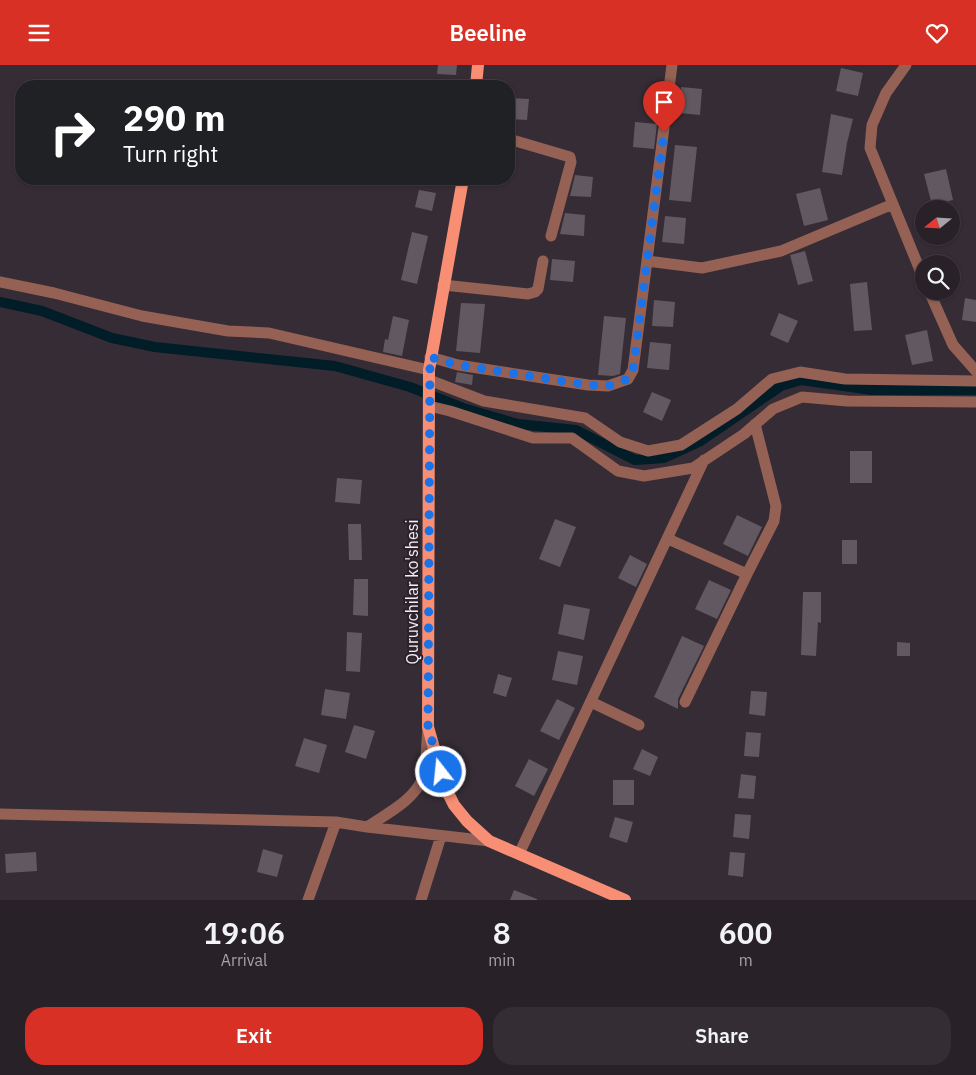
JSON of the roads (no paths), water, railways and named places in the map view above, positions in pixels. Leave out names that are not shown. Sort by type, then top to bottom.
[{"type":"main road","points":[[477,80],[478,65]]},
{"type":"main road","name":"Quruvchilar ko'shesi","points":[[462,185],[430,357],[428,727],[445,787],[454,805],[467,821],[488,841],[625,900]]},
{"type":"street","points":[[430,357],[458,365],[588,385],[608,386],[628,379],[633,370],[672,65]]},
{"type":"street","points":[[906,65],[886,93],[872,125],[870,148],[915,258]]},
{"type":"street","points":[[515,141],[570,157],[571,162],[551,236]]},
{"type":"street","points":[[647,261],[702,268],[781,251],[893,204]]},
{"type":"street","points":[[443,285],[528,294],[538,289],[542,261]]},
{"type":"street","points":[[0,282],[54,293],[142,316],[228,331],[269,333],[429,378],[484,401],[585,418],[620,442],[648,451],[681,445],[737,409],[772,379],[800,372],[953,391],[976,402]]},
{"type":"street","points":[[933,300],[953,345],[976,371]]},
{"type":"street","points":[[429,403],[533,438],[572,438],[618,471],[644,476],[693,468],[773,409],[802,397],[847,401],[953,391],[976,381]]},
{"type":"street","points":[[685,702],[774,521],[776,506],[755,424]]},
{"type":"street","points":[[519,854],[704,460]]},
{"type":"street","points":[[668,539],[747,574]]},
{"type":"street","points":[[591,702],[639,725]]},
{"type":"street","points":[[368,827],[404,801],[414,791],[422,777],[428,727]]},
{"type":"street","points":[[0,814],[336,821],[368,827],[488,841]]},
{"type":"street","points":[[308,900],[336,821]]},
{"type":"street","points":[[421,900],[441,836]]},
{"type":"waterway","points":[[0,302],[42,311],[112,338],[155,347],[335,366],[410,387],[463,408],[518,424],[576,430],[635,460],[664,458],[699,442],[781,386],[801,380],[872,390],[976,390]]}]
